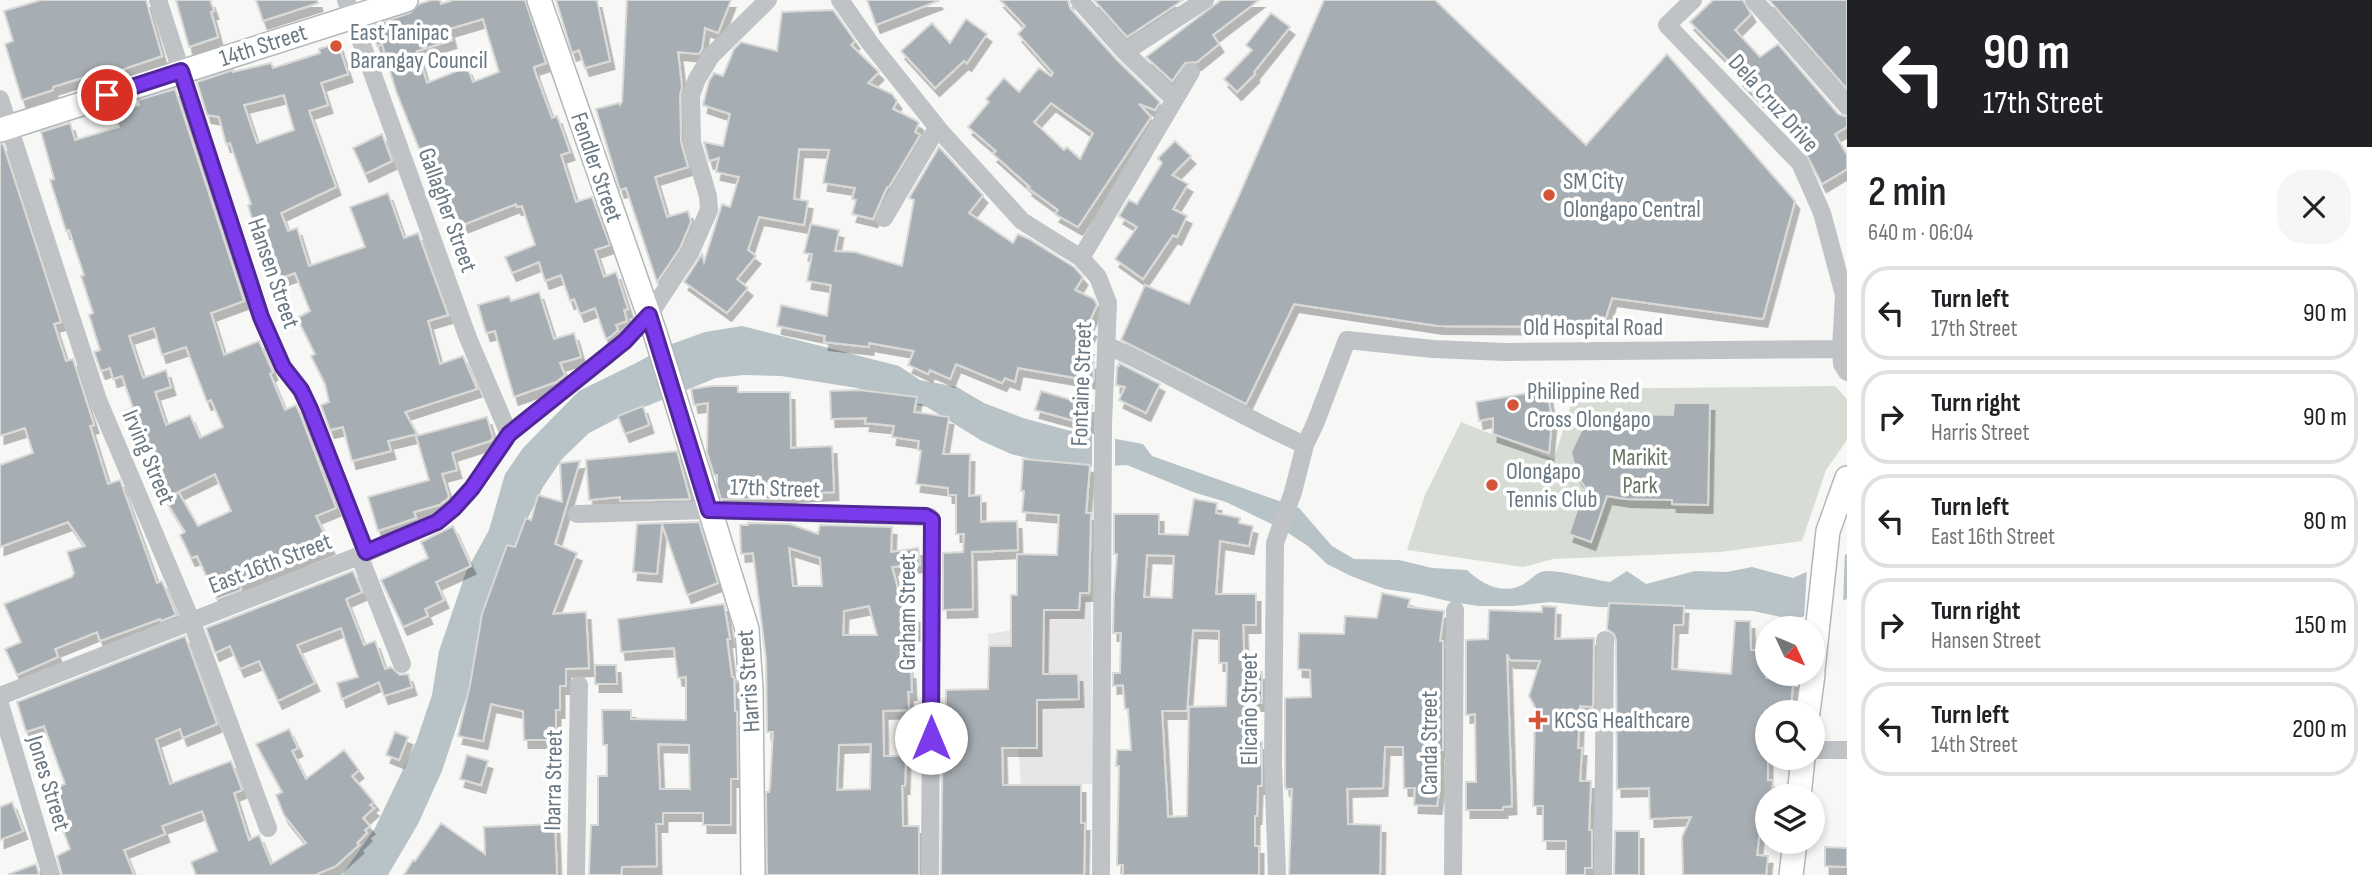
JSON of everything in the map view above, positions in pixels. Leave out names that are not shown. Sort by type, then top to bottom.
[{"type":"main road","name":"14th Street","points":[[4,128],[181,71],[349,9],[405,0]]},
{"type":"main road","name":"Fendler Street","points":[[539,0],[652,324]]},
{"type":"main road","name":"Harris Street","points":[[652,324],[747,629],[751,689],[753,875]]},
{"type":"main road","points":[[1819,616],[1828,531],[1847,478]]},
{"type":"main road","points":[[1791,875],[1793,854]]},
{"type":"street","name":"Hansen Street","points":[[158,0],[261,317],[283,367],[301,390],[310,409],[402,664]]},
{"type":"street","name":"East 16th Street","points":[[0,696],[363,554],[437,522],[454,508],[472,488],[509,434],[616,349],[652,324],[690,253],[709,209],[708,196],[696,161],[691,129],[691,95],[697,79],[711,57],[768,0]]},
{"type":"street","name":"Fontaine Street","points":[[840,0],[937,128],[1022,221],[1081,258],[1098,277],[1108,303],[1103,425],[1101,875]]},
{"type":"street","points":[[1079,0],[1125,52],[1174,99]]},
{"type":"street","points":[[1125,52],[1205,0]]},
{"type":"street","name":"Dela Cruz Drive","points":[[1693,0],[1667,25],[1800,163],[1822,213],[1844,295],[1844,349]]},
{"type":"street","points":[[1754,0],[1847,106]]},
{"type":"street","name":"Gallagher Street","points":[[349,9],[468,338],[509,434]]},
{"type":"street","points":[[1081,258],[1191,72]]},
{"type":"street","name":"Irving Street","points":[[0,99],[4,128],[98,400],[191,620],[268,828]]},
{"type":"street","points":[[884,218],[937,128]]},
{"type":"street","name":"Old Hospital Road","points":[[1347,340],[1433,349],[1505,352],[1844,349]]},
{"type":"street","name":"Elicaño Street","points":[[1277,875],[1273,764],[1275,543],[1293,492],[1305,445],[1347,340]]},
{"type":"street","points":[[1106,345],[1147,363],[1261,425],[1305,445]]},
{"type":"street","points":[[1844,349],[1842,364],[1847,372]]},
{"type":"street","name":"17th Street","points":[[578,514],[709,510],[929,517]]},
{"type":"street","name":"Graham Street","points":[[929,517],[932,520],[930,875]]},
{"type":"street","name":"Canda Street","points":[[1453,875],[1455,610]]},
{"type":"street","points":[[1603,875],[1605,640]]},
{"type":"street","name":"Ibarra Street","points":[[576,875],[579,685]]},
{"type":"street","name":"Jones Street","points":[[0,704],[51,875]]},
{"type":"street","points":[[1825,750],[1847,750]]},
{"type":"shaded area","points":[[742,326],[899,366],[920,380],[957,387],[984,403],[1023,418],[1067,430],[1143,444],[1152,456],[1299,508],[1332,546],[1354,559],[1399,560],[1432,568],[1467,570],[1485,584],[1507,589],[1522,585],[1545,571],[1610,582],[1627,571],[1646,584],[1695,571],[1727,572],[1752,567],[1793,578],[1847,554],[1847,599],[1804,616],[1776,616],[1753,611],[1599,607],[1550,602],[1479,606],[1385,589],[1327,564],[1308,546],[1282,529],[1226,502],[1193,492],[1127,465],[1068,468],[1011,454],[982,441],[927,407],[893,400],[857,388],[781,376],[743,375],[716,378],[622,416],[589,433],[562,459],[543,487],[493,590],[476,668],[442,771],[418,824],[388,875],[342,875],[375,828],[416,742],[432,695],[439,651],[466,572],[489,530],[505,474],[523,448],[579,391],[669,345],[705,332]]},
{"type":"shaded area","points":[[1022,594],[1091,597],[1093,784],[1021,786],[1013,678],[991,675],[988,634],[1020,629]]},
{"type":"green space","name":"Marikit Park","points":[[1835,386],[1847,399],[1847,440],[1826,470],[1802,541],[1720,552],[1553,559],[1523,567],[1407,550],[1425,495],[1461,422],[1554,459],[1576,389]]},
{"type":"pier","points":[[1092,430],[1115,434],[1115,469],[1092,470]]},
{"type":"pier","points":[[1845,551],[1843,604],[1814,616],[1804,616],[1807,568]]},
{"type":"building","points":[[41,0],[146,0],[162,56],[98,78],[97,73],[22,100],[5,44],[13,41],[4,11]]},
{"type":"building","points":[[176,0],[210,0],[218,37],[189,47]]},
{"type":"building","points":[[256,0],[317,0],[318,3],[263,21]]},
{"type":"building","points":[[431,0],[440,0],[441,4],[453,0],[525,0],[546,63],[534,67],[535,72],[552,118],[557,116],[570,152],[561,155],[576,202],[592,197],[610,245],[595,250],[604,277],[616,272],[628,309],[624,310],[627,321],[616,325],[618,330],[610,337],[606,339],[595,308],[580,314],[574,299],[570,301],[561,275],[545,281],[539,262],[512,273],[505,257],[535,245],[522,206],[517,207],[516,204],[455,228],[444,196],[441,197],[426,160],[424,161],[396,91],[382,44],[377,46],[371,26],[410,13],[419,4]],"holes":[[[483,19],[499,72],[473,82],[467,67],[427,83],[417,51],[452,40],[449,29]]]},
{"type":"building","points":[[556,0],[597,0],[610,61],[585,68],[579,50],[572,53]]},
{"type":"building","points":[[627,0],[731,0],[718,33],[705,28],[699,54],[678,52],[682,87],[681,142],[688,167],[655,177],[667,217],[688,211],[691,222],[680,248],[657,282],[626,188],[620,190],[596,109],[619,103],[620,105],[622,102]]},
{"type":"building","points":[[867,0],[937,0],[938,1],[876,25]]},
{"type":"building","points":[[1000,0],[1068,0],[1070,8],[1160,102],[1155,110],[1139,104],[1151,117],[1078,227],[1055,214],[1058,210],[1028,188],[1030,187],[993,154],[996,151],[968,127],[989,102],[986,99],[1004,78],[1019,92],[1039,68],[1051,76],[1053,73],[1018,34],[1025,26]],"holes":[[[1051,103],[1093,133],[1080,159],[1067,147],[1064,150],[1034,122]]]},
{"type":"building","points":[[1094,0],[1183,0],[1127,37]]},
{"type":"building","points":[[1221,0],[1259,0],[1213,35],[1219,44],[1197,62],[1185,63],[1172,81],[1146,57]]},
{"type":"building","points":[[1324,0],[1435,0],[1586,145],[1667,54],[1795,201],[1763,319],[1612,298],[1603,327],[1438,326],[1294,304],[1246,404],[1121,340],[1145,285],[1189,304]]},
{"type":"building","points":[[1713,0],[1743,0],[1751,14],[1735,30],[1760,57],[1778,44],[1838,114],[1847,117],[1847,127],[1835,134],[1847,155],[1847,169],[1822,184],[1805,152],[1807,151],[1787,126],[1790,124],[1770,100],[1765,105],[1739,78],[1742,75],[1690,22]]},
{"type":"building","points":[[1769,0],[1847,0],[1847,89]]},
{"type":"building","points":[[833,10],[855,41],[851,45],[879,72],[868,83],[892,94],[897,101],[893,109],[917,121],[919,123],[915,132],[920,135],[887,187],[873,219],[852,214],[856,200],[852,199],[855,188],[823,183],[829,150],[799,149],[794,199],[808,201],[804,225],[759,217],[748,250],[756,256],[737,279],[748,288],[727,313],[684,282],[702,254],[704,262],[722,204],[730,207],[739,177],[716,172],[719,158],[709,161],[704,142],[723,146],[730,114],[703,105],[709,81],[714,73],[723,76],[734,49],[741,42],[777,51],[782,12]]},
{"type":"building","points":[[1271,13],[1290,27],[1255,74],[1237,92],[1224,79],[1252,50],[1246,45]]},
{"type":"building","points":[[966,19],[987,34],[967,63],[964,61],[935,88],[901,51],[932,23],[950,43]]},
{"type":"building","points":[[338,43],[348,74],[321,83],[328,105],[309,111],[336,187],[281,213],[288,231],[297,228],[309,266],[365,247],[350,207],[388,193],[404,238],[418,233],[448,315],[428,321],[440,364],[463,356],[477,389],[405,412],[417,434],[388,441],[391,451],[352,461],[343,427],[330,430],[321,405],[329,402],[325,384],[311,356],[315,354],[297,318],[310,311],[295,273],[281,278],[267,234],[257,236],[248,205],[251,204],[230,143],[226,144],[219,117],[207,115],[197,82],[233,70],[271,63],[273,68],[320,53],[319,49]],"holes":[[[284,95],[294,130],[257,143],[244,105]]]},
{"type":"building","points":[[175,89],[244,301],[211,313],[224,355],[259,341],[273,372],[270,374],[285,410],[296,405],[336,508],[316,516],[330,546],[239,584],[241,590],[217,599],[197,556],[191,558],[180,535],[185,532],[166,501],[179,493],[198,526],[231,511],[215,474],[172,495],[148,459],[144,461],[125,411],[133,408],[122,376],[113,379],[110,368],[101,371],[94,352],[100,350],[89,315],[93,313],[81,276],[84,275],[69,230],[66,231],[50,180],[54,179],[41,132],[70,123],[75,140],[119,127],[114,113],[139,105],[138,100]],"holes":[[[154,328],[162,355],[186,347],[207,402],[211,400],[223,427],[200,438],[190,415],[166,425],[155,392],[171,387],[166,370],[143,378],[129,336]]]},
{"type":"building","points":[[382,134],[392,161],[365,174],[353,148]]},
{"type":"building","points":[[1175,141],[1191,156],[1172,175],[1188,184],[1173,209],[1187,216],[1177,237],[1173,235],[1143,279],[1115,259],[1137,227],[1119,216],[1129,200],[1137,204],[1162,163],[1158,158]]},
{"type":"building","points":[[0,144],[3,144],[61,322],[54,324],[66,361],[73,359],[94,425],[90,426],[108,484],[120,480],[157,583],[162,581],[176,615],[100,641],[97,632],[55,649],[58,657],[17,675],[5,649],[21,642],[4,604],[72,577],[74,573],[67,552],[85,546],[68,522],[0,547],[0,465],[33,453],[25,428],[0,436]]},
{"type":"building","points":[[939,147],[983,195],[969,213],[1013,243],[1018,234],[1029,239],[1074,267],[1083,277],[1075,290],[1094,299],[1097,305],[1087,327],[1092,329],[1084,345],[1089,347],[1085,361],[1094,362],[1093,381],[1018,368],[1015,382],[1005,378],[1002,383],[956,364],[950,379],[930,370],[928,374],[908,365],[914,351],[869,343],[869,347],[824,342],[825,336],[777,326],[781,305],[827,316],[831,285],[807,281],[812,254],[804,253],[811,224],[839,230],[835,251],[855,252],[902,266],[914,200],[909,198]]},
{"type":"building","points":[[539,292],[554,339],[574,333],[581,357],[560,363],[565,375],[556,382],[514,397],[495,331],[486,333],[478,305],[509,296],[511,301]]},
{"type":"building","points":[[1119,363],[1160,384],[1146,413],[1119,400],[1125,387],[1116,385]]},
{"type":"building","points":[[738,386],[738,392],[790,392],[791,448],[832,446],[834,492],[792,494],[792,499],[721,499],[717,475],[714,475],[707,452],[708,403],[694,405],[691,389]]},
{"type":"building","points":[[859,390],[917,397],[914,412],[949,417],[943,454],[970,454],[969,496],[981,495],[981,522],[1017,521],[1018,550],[972,552],[973,609],[943,610],[943,553],[963,552],[964,534],[956,534],[956,495],[948,495],[948,488],[916,484],[921,451],[918,450],[919,441],[892,437],[894,426],[865,423],[866,418],[831,419],[830,391]]},
{"type":"building","points":[[1547,390],[1552,419],[1549,453],[1493,434],[1493,418],[1479,421],[1476,402]]},
{"type":"building","points":[[1041,391],[1092,406],[1089,425],[1035,410]]},
{"type":"building","points":[[1674,403],[1710,403],[1708,505],[1672,504],[1672,500],[1607,496],[1591,542],[1569,534],[1585,487],[1577,476],[1571,452],[1581,431],[1588,424],[1606,417],[1628,414],[1673,415]]},
{"type":"building","points":[[643,406],[649,425],[625,434],[618,416]]},
{"type":"building","points":[[487,417],[493,438],[452,453],[457,470],[442,474],[449,497],[439,505],[414,512],[416,518],[378,531],[368,497],[429,480],[416,436]]},
{"type":"building","points":[[677,451],[690,499],[620,501],[620,497],[589,500],[586,460]]},
{"type":"building","points":[[1023,459],[1090,465],[1086,513],[1091,513],[1089,593],[1080,593],[1079,610],[1044,610],[1043,674],[1078,674],[1079,699],[1037,700],[1037,748],[1002,748],[1003,785],[1081,785],[1081,823],[1085,823],[1084,875],[941,875],[943,713],[946,713],[946,690],[988,689],[989,646],[1011,646],[1011,595],[1017,595],[1017,554],[1057,555],[1059,515],[1022,512]]},
{"type":"building","points":[[580,461],[555,544],[577,553],[553,614],[586,612],[589,668],[566,669],[566,686],[560,686],[560,710],[556,710],[556,740],[524,740],[523,711],[491,704],[483,741],[458,736],[482,614],[507,545],[515,547],[526,518],[531,520],[538,495],[562,502],[560,463]]},
{"type":"building","points":[[1194,499],[1217,503],[1216,513],[1240,518],[1239,523],[1253,526],[1249,546],[1220,541],[1216,594],[1256,594],[1256,625],[1243,625],[1245,672],[1262,672],[1262,703],[1250,703],[1249,742],[1262,742],[1262,786],[1258,786],[1255,816],[1259,875],[1123,875],[1123,865],[1117,865],[1117,750],[1131,750],[1123,685],[1113,686],[1113,673],[1120,673],[1121,633],[1113,633],[1117,554],[1114,554],[1114,514],[1159,514],[1159,534],[1188,535]],"holes":[[[1147,555],[1174,556],[1172,598],[1144,597]],[[1193,630],[1219,631],[1219,663],[1227,663],[1226,706],[1189,707],[1187,816],[1168,817],[1162,711],[1187,711]]]},
{"type":"building","points":[[699,522],[718,583],[687,595],[662,524],[657,574],[633,572],[637,524]]},
{"type":"building","points":[[790,524],[818,534],[820,525],[892,527],[891,552],[918,548],[920,564],[892,567],[905,615],[915,615],[915,633],[909,633],[908,671],[911,671],[912,692],[908,692],[909,710],[883,711],[884,756],[906,756],[905,786],[902,786],[903,826],[919,826],[919,875],[767,875],[766,792],[769,792],[770,787],[773,732],[767,732],[766,659],[753,553],[741,554],[740,525]],"holes":[[[789,548],[820,558],[822,586],[793,586]],[[869,606],[877,635],[843,635],[844,611]],[[871,744],[870,789],[837,790],[839,745]]]},
{"type":"building","points":[[453,526],[471,566],[436,582],[444,600],[425,609],[428,616],[403,627],[381,580],[428,558],[421,542]]},
{"type":"building","points":[[353,571],[362,592],[346,599],[364,645],[375,641],[385,669],[391,667],[400,675],[408,674],[412,687],[384,696],[379,682],[342,699],[337,683],[358,677],[341,628],[297,645],[315,683],[278,701],[259,661],[240,669],[230,646],[215,653],[206,628]]},
{"type":"building","points":[[1382,593],[1410,599],[1408,607],[1444,611],[1440,641],[1443,641],[1443,750],[1439,750],[1440,786],[1437,806],[1414,805],[1415,788],[1404,788],[1403,747],[1385,747],[1383,788],[1347,789],[1348,824],[1381,825],[1380,875],[1289,875],[1292,789],[1286,789],[1285,786],[1285,698],[1311,697],[1310,670],[1298,669],[1299,633],[1344,634],[1345,616],[1377,618]]},
{"type":"building","points":[[1609,603],[1684,606],[1683,625],[1674,625],[1672,669],[1731,674],[1735,621],[1750,621],[1751,650],[1755,650],[1755,686],[1793,686],[1792,700],[1755,700],[1755,770],[1768,770],[1768,780],[1773,780],[1773,784],[1755,784],[1755,854],[1768,856],[1766,875],[1683,875],[1682,837],[1691,817],[1650,819],[1649,788],[1617,789],[1616,640],[1614,634],[1607,629]]},
{"type":"building","points":[[724,604],[737,712],[738,779],[731,779],[731,825],[703,825],[703,813],[663,813],[663,824],[656,824],[657,866],[622,867],[621,875],[589,875],[591,825],[598,825],[598,776],[607,776],[607,745],[603,745],[602,710],[631,710],[631,719],[686,720],[686,677],[678,678],[674,648],[621,652],[618,619]],"holes":[[[658,744],[689,745],[690,789],[660,789]]]},
{"type":"building","points":[[1542,606],[1556,607],[1555,639],[1594,638],[1593,707],[1580,706],[1578,748],[1582,748],[1580,781],[1591,781],[1589,830],[1592,830],[1592,868],[1585,868],[1585,875],[1566,875],[1566,841],[1543,841],[1543,806],[1533,806],[1535,707],[1529,696],[1540,661],[1510,660],[1507,654],[1512,806],[1503,807],[1503,810],[1466,810],[1466,782],[1476,782],[1475,714],[1466,715],[1466,640],[1488,639],[1489,610],[1542,612]]},
{"type":"building","points":[[185,636],[217,724],[183,738],[180,729],[156,739],[170,784],[231,761],[242,790],[234,793],[249,840],[259,835],[271,864],[306,843],[284,815],[276,795],[282,792],[256,744],[289,729],[298,748],[292,751],[306,779],[344,750],[359,770],[352,776],[374,802],[370,805],[374,808],[363,818],[370,826],[365,830],[367,833],[357,843],[359,845],[336,866],[315,875],[196,875],[191,862],[217,851],[202,811],[162,826],[165,834],[124,850],[134,875],[62,875],[57,856],[70,849],[59,819],[66,817],[56,788],[65,784],[44,726],[26,732],[17,702]]},
{"type":"building","points":[[595,665],[616,665],[617,684],[595,684]]},
{"type":"building","points":[[395,732],[408,737],[399,760],[386,755]]},
{"type":"building","points":[[467,755],[488,761],[481,785],[460,779]]},
{"type":"building","points":[[12,802],[23,831],[0,840],[0,807]]},
{"type":"building","points":[[441,823],[485,854],[484,827],[555,824],[557,875],[404,875]]},
{"type":"building","points":[[1615,831],[1639,831],[1639,875],[1614,875]]},
{"type":"building","points":[[1825,847],[1847,848],[1847,867],[1825,866]]},
{"type":"building","points":[[36,864],[39,875],[9,875],[9,874]]},
{"type":"place","name":"East Tanipac Barangay Council","points":[[336,46]]},
{"type":"place","name":"SM City Olongapo Central","points":[[1549,195]]},
{"type":"place","name":"Philippine Red Cross Olongapo","points":[[1513,405]]},
{"type":"place","name":"Olongapo Tennis Club","points":[[1492,485]]},
{"type":"place","name":"KCSG Healthcare","points":[[1538,720]]},
{"type":"route","points":[[107,95],[181,71],[261,317],[283,367],[301,390],[310,409],[366,552],[437,522],[454,508],[472,488],[509,434],[625,341],[649,315],[709,510],[926,516],[932,520],[931,738]]}]
